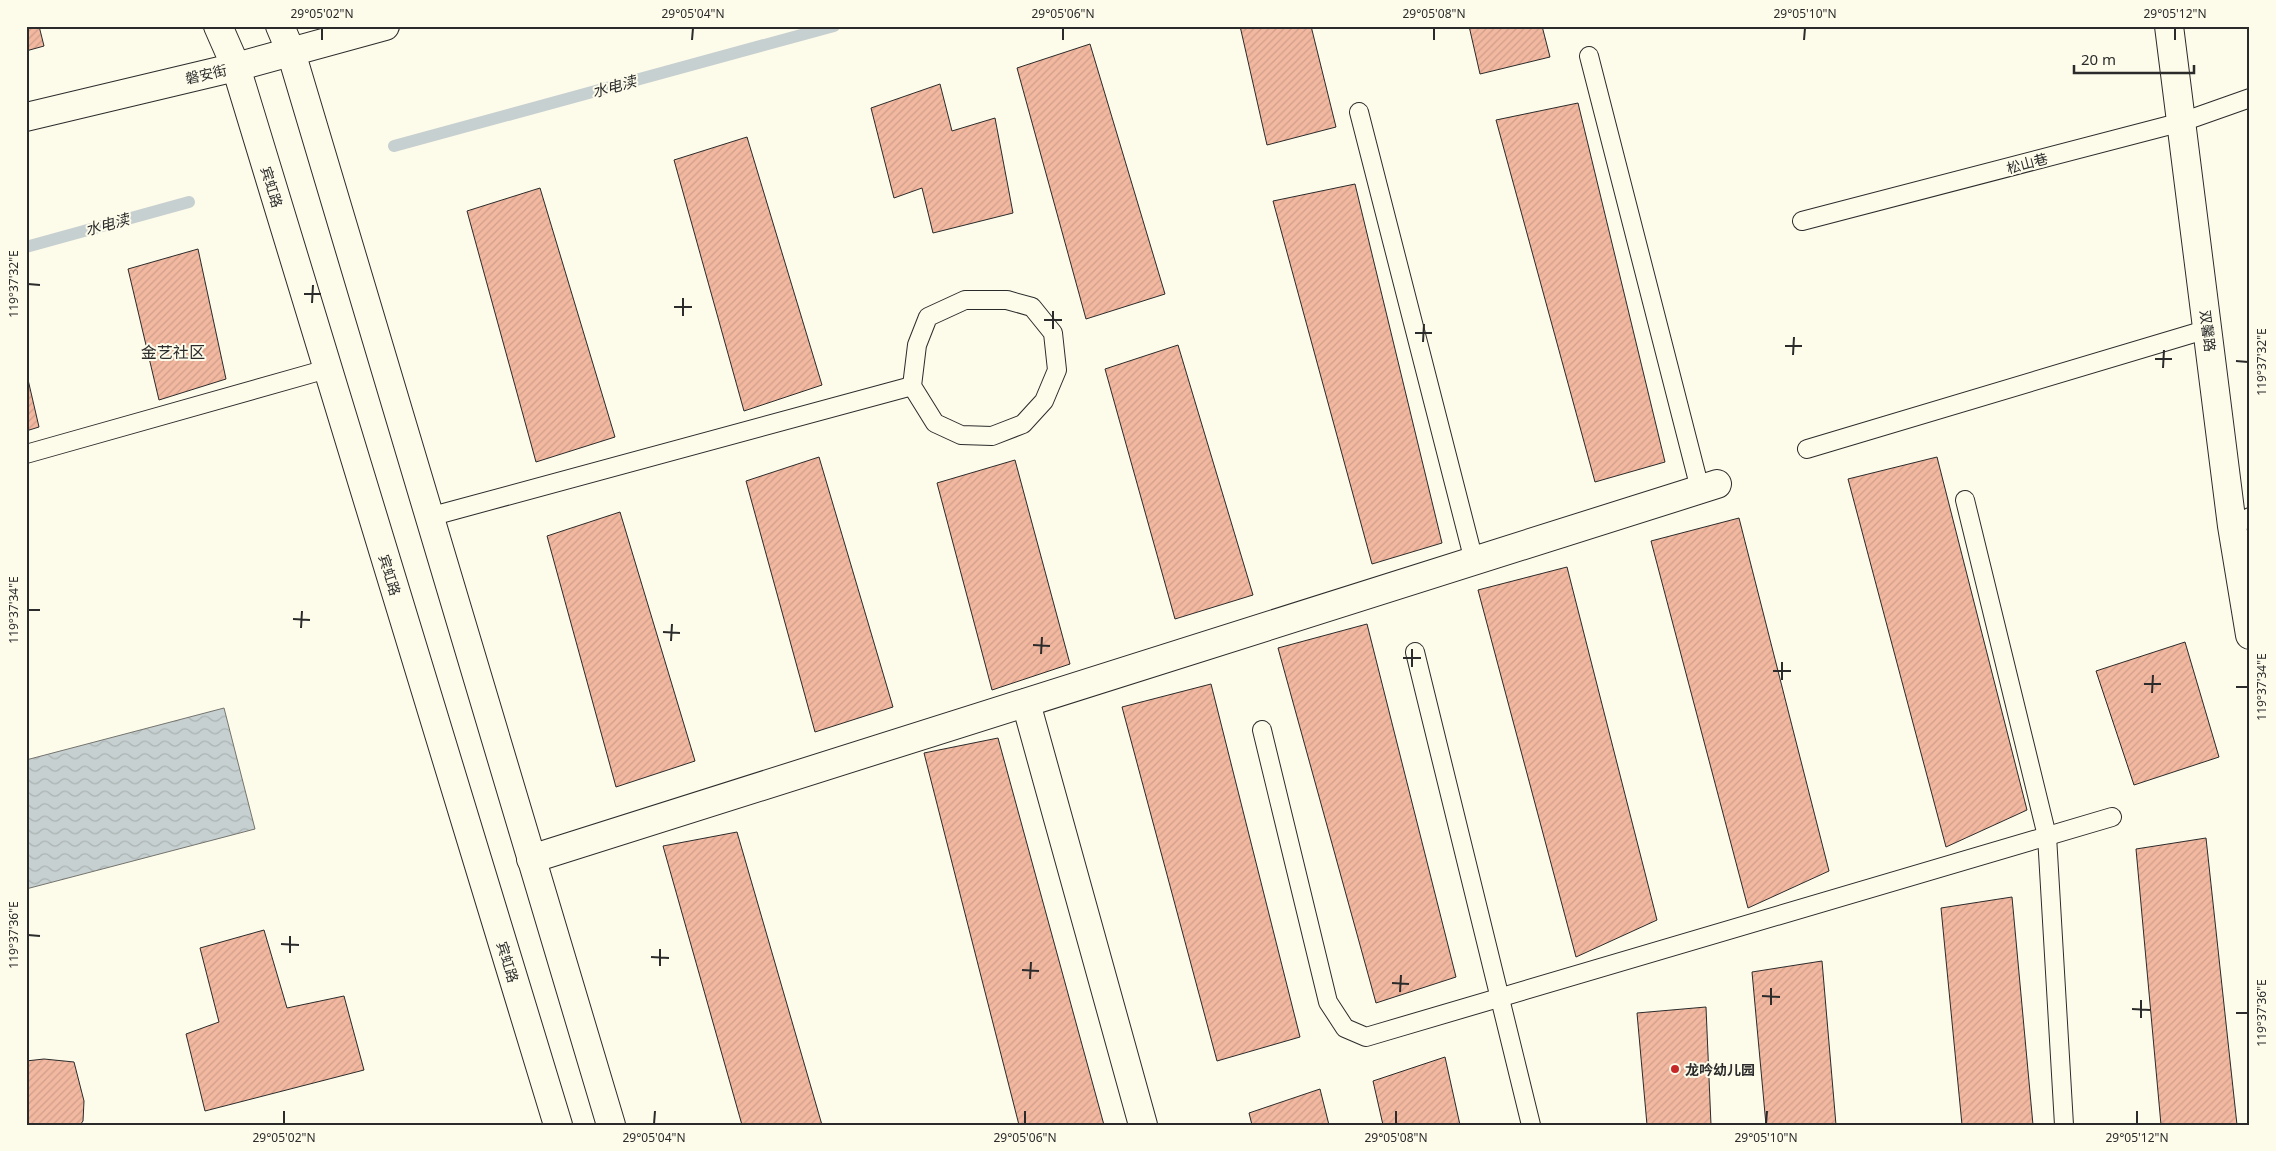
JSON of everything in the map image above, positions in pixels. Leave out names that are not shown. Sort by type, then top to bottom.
[{"type":"street","name":"宾虹路","points":[[218,26],[236,67],[558,1125]]},
{"type":"street","points":[[280,26],[290,52],[611,1125]]},
{"type":"street","name":"磐安街","points":[[26,117],[236,67],[385,26]]},
{"type":"street","name":"双馨路","points":[[2170,26],[2208,329],[2241,522],[2250,635]]},
{"type":"street","points":[[531,859],[1709,487]]},
{"type":"street","points":[[1026,703],[1143,1125]]},
{"type":"lane","points":[[1589,56],[1709,487]]},
{"type":"lane","name":"松山巷","points":[[1802,221],[2182,122],[2250,98]]},
{"type":"lane","points":[[1359,112],[1474,561]]},
{"type":"lane","points":[[965,300],[1007,300],[1032,307],[1053,333],[1057,370],[1044,402],[1024,424],[992,436],[961,435],[935,423],[912,386],[917,346],[928,317],[965,300]]},
{"type":"lane","points":[[1807,449],[2208,329]]},
{"type":"lane","points":[[26,454],[328,369]]},
{"type":"lane","points":[[429,516],[912,386]]},
{"type":"lane","points":[[1965,500],[2046,836],[2064,1125]]},
{"type":"lane","points":[[1415,652],[1531,1125]]},
{"type":"lane","points":[[1262,730],[1328,1002],[1345,1028],[1366,1037],[2112,817]]},
{"type":"water","points":[[224,708],[255,829],[26,889],[26,760]]},
{"type":"building","points":[[26,26],[39,26],[44,46],[26,51]]},
{"type":"building","points":[[1240,26],[1311,26],[1336,127],[1267,145]]},
{"type":"building","points":[[1469,26],[1542,26],[1550,57],[1480,74]]},
{"type":"building","points":[[1090,44],[1165,294],[1086,319],[1017,68]]},
{"type":"building","points":[[940,84],[952,131],[995,118],[1013,213],[933,233],[922,188],[894,198],[871,108]]},
{"type":"building","points":[[1578,103],[1665,462],[1595,482],[1496,120]]},
{"type":"building","points":[[747,137],[822,385],[744,411],[674,160]]},
{"type":"building","points":[[1355,184],[1442,543],[1372,564],[1273,201]]},
{"type":"building","points":[[540,188],[615,437],[536,462],[467,211]]},
{"type":"building","points":[[198,249],[226,379],[159,400],[128,269]]},
{"type":"building","points":[[1178,345],[1253,595],[1175,619],[1105,369]]},
{"type":"building","points":[[26,371],[39,427],[26,431]]},
{"type":"building","points":[[819,457],[893,707],[815,732],[746,481]]},
{"type":"building","points":[[1937,457],[2027,810],[1946,847],[1848,479]]},
{"type":"building","points":[[1015,460],[1070,664],[992,690],[937,483]]},
{"type":"building","points":[[620,512],[695,761],[616,787],[547,536]]},
{"type":"building","points":[[1739,518],[1829,871],[1748,908],[1651,541]]},
{"type":"building","points":[[1567,567],[1657,920],[1576,957],[1478,590]]},
{"type":"building","points":[[1367,624],[1456,977],[1376,1003],[1278,648]]},
{"type":"building","points":[[2185,642],[2219,757],[2134,785],[2096,671]]},
{"type":"building","points":[[1211,684],[1300,1037],[1217,1061],[1122,707]]},
{"type":"building","points":[[998,738],[1104,1125],[1019,1125],[924,753]]},
{"type":"building","points":[[737,832],[822,1125],[742,1125],[663,846]]},
{"type":"building","points":[[2206,838],[2237,1125],[2161,1125],[2136,849]]},
{"type":"building","points":[[2012,897],[2033,1125],[1962,1125],[1941,908]]},
{"type":"building","points":[[264,930],[287,1008],[344,996],[364,1070],[205,1111],[186,1034],[219,1022],[200,948]]},
{"type":"building","points":[[1822,961],[1836,1125],[1766,1125],[1752,972]]},
{"type":"building","name":"龙吟幼儿园","points":[[1706,1007],[1711,1125],[1647,1125],[1637,1013]]},
{"type":"building","points":[[1445,1057],[1460,1125],[1383,1125],[1373,1081]]},
{"type":"building","points":[[44,1059],[74,1062],[84,1101],[83,1121],[80,1125],[26,1125],[26,1061]]},
{"type":"building","points":[[1320,1089],[1329,1125],[1252,1125],[1249,1113]]},
{"type":"waterway","name":"水电渎","points":[[394,146],[834,26]]},
{"type":"waterway","name":"水电渎","points":[[26,247],[189,202]]},
{"type":"place","name":"龙吟幼儿园","points":[[1675,1069]]},
{"type":"district","name":"金艺社区","points":[[173,352]]}]
